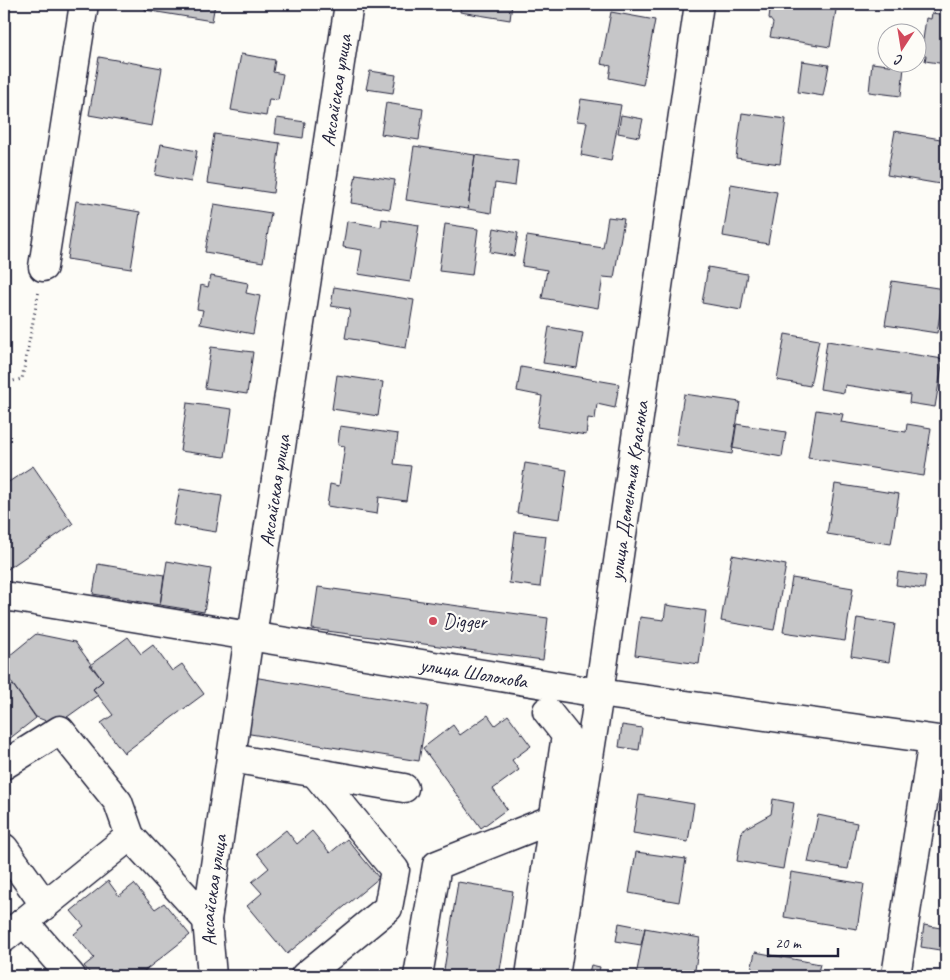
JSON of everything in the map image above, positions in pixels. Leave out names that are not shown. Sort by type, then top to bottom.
[{"type":"street","points":[[43,267],[84,4]]},
{"type":"street","name":"Аксайская улица","points":[[212,976],[207,920],[247,649],[252,636],[349,4]]},
{"type":"street","name":"улица Дементия Красюка","points":[[555,976],[599,694],[699,4]]},
{"type":"street","name":"улица Шолохова","points":[[4,596],[599,694],[940,741]]},
{"type":"street","points":[[530,976],[566,735],[547,711]]},
{"type":"street","points":[[4,765],[60,730],[118,802],[130,836],[207,920]]},
{"type":"street","points":[[896,976],[940,741]]},
{"type":"street","points":[[231,758],[404,788]]},
{"type":"street","points":[[305,976],[388,908],[395,870],[315,773]]},
{"type":"street","points":[[418,976],[437,865],[552,819]]},
{"type":"street","points":[[71,976],[14,930],[130,836]]},
{"type":"street","points":[[4,848],[45,905]]},
{"type":"path","points":[[4,383],[22,379],[43,267]]},
{"type":"building","points":[[146,4],[215,4],[212,21],[145,10]]},
{"type":"building","points":[[461,4],[512,4],[510,20],[460,12]]},
{"type":"building","points":[[767,4],[837,4],[830,47],[770,37],[773,23],[769,18],[770,10]]},
{"type":"building","points":[[611,12],[655,20],[643,85],[609,78],[611,66],[601,64]]},
{"type":"building","points":[[932,13],[946,15],[946,64],[928,61],[928,22],[925,22],[926,18],[931,19]]},
{"type":"building","points":[[241,54],[275,60],[273,72],[283,74],[278,100],[269,99],[266,116],[231,110]]},
{"type":"building","points":[[99,57],[162,68],[152,126],[89,115]]},
{"type":"building","points":[[802,61],[829,65],[823,96],[798,92]]},
{"type":"building","points":[[872,63],[878,64],[878,72],[903,72],[901,96],[869,92]]},
{"type":"building","points":[[370,71],[396,75],[393,93],[366,89]]},
{"type":"building","points":[[581,99],[621,105],[611,161],[581,155],[587,122],[577,121]]},
{"type":"building","points":[[386,103],[423,109],[419,140],[381,134]]},
{"type":"building","points":[[742,113],[786,119],[780,164],[736,158]]},
{"type":"building","points":[[621,115],[643,119],[639,137],[618,133]]},
{"type":"building","points":[[277,118],[305,122],[303,138],[275,134]]},
{"type":"building","points":[[895,131],[946,140],[946,185],[887,175]]},
{"type":"building","points":[[214,134],[280,143],[273,193],[207,183]]},
{"type":"building","points":[[161,144],[197,151],[191,182],[155,175]]},
{"type":"building","points":[[414,146],[475,155],[468,209],[406,200]]},
{"type":"building","points":[[475,155],[518,161],[515,186],[495,183],[491,213],[468,209]]},
{"type":"building","points":[[356,174],[395,180],[390,209],[351,203]]},
{"type":"building","points":[[731,184],[777,192],[768,244],[723,236]]},
{"type":"building","points":[[76,201],[140,212],[131,269],[67,259]]},
{"type":"building","points":[[214,204],[271,213],[263,262],[205,252]]},
{"type":"building","points":[[608,217],[624,219],[614,278],[603,277],[598,308],[542,298],[547,270],[522,266],[527,236],[603,248]]},
{"type":"building","points":[[382,219],[419,225],[410,282],[358,274],[362,250],[343,247],[347,221],[381,227]]},
{"type":"building","points":[[445,224],[478,229],[472,275],[439,271]]},
{"type":"building","points":[[494,228],[518,233],[514,256],[490,252]]},
{"type":"building","points":[[708,267],[747,274],[741,310],[702,303]]},
{"type":"building","points":[[211,276],[248,283],[246,293],[260,296],[253,334],[200,324],[203,310],[197,309],[201,285],[208,287]]},
{"type":"building","points":[[892,281],[944,289],[937,333],[885,325]]},
{"type":"building","points":[[334,287],[414,300],[406,348],[345,338],[350,309],[331,306]]},
{"type":"building","points":[[549,327],[583,333],[577,368],[543,363]]},
{"type":"building","points":[[785,334],[819,340],[810,386],[777,380]]},
{"type":"building","points":[[827,341],[943,359],[935,407],[909,403],[910,395],[845,385],[844,393],[820,389]]},
{"type":"building","points":[[211,347],[253,352],[247,394],[205,388]]},
{"type":"building","points":[[521,367],[619,384],[615,408],[597,404],[595,419],[588,418],[586,435],[537,427],[542,396],[517,391]]},
{"type":"building","points":[[337,375],[383,382],[378,416],[332,409]]},
{"type":"building","points":[[684,394],[740,402],[732,454],[676,445]]},
{"type":"building","points":[[187,403],[232,409],[225,457],[180,451]]},
{"type":"building","points":[[816,410],[843,414],[841,422],[906,432],[907,424],[931,428],[924,476],[808,458]]},
{"type":"building","points":[[736,424],[786,432],[782,457],[732,448]]},
{"type":"building","points":[[340,426],[398,434],[394,464],[411,466],[406,501],[379,497],[377,514],[327,506],[330,484],[339,486],[345,446],[338,445]]},
{"type":"building","points":[[525,463],[567,470],[560,519],[517,513]]},
{"type":"building","points":[[33,466],[73,524],[5,571],[4,485]]},
{"type":"building","points":[[835,484],[899,494],[891,544],[827,534]]},
{"type":"building","points":[[180,489],[222,496],[216,532],[173,525]]},
{"type":"building","points":[[515,532],[546,536],[540,587],[509,583]]},
{"type":"building","points":[[732,555],[786,565],[774,630],[721,621]]},
{"type":"building","points":[[167,561],[211,569],[204,612],[160,605]]},
{"type":"building","points":[[98,564],[164,575],[160,605],[93,594]]},
{"type":"building","points":[[898,572],[926,576],[924,589],[896,585]]},
{"type":"building","points":[[792,578],[853,588],[845,641],[783,632]]},
{"type":"building","points":[[318,587],[548,618],[543,660],[312,629]]},
{"type":"building","points":[[666,605],[706,611],[699,664],[635,655],[640,617],[664,620]]},
{"type":"building","points":[[857,618],[895,624],[889,662],[851,656]]},
{"type":"building","points":[[36,634],[75,642],[103,681],[93,689],[98,695],[56,725],[36,717],[4,672],[4,660]]},
{"type":"building","points":[[128,637],[141,654],[153,645],[172,671],[182,664],[204,694],[124,753],[101,723],[113,715],[93,689],[103,681],[90,665]]},
{"type":"building","points":[[253,677],[428,706],[419,761],[244,733]]},
{"type":"building","points":[[13,685],[36,718],[4,743],[4,692]]},
{"type":"building","points":[[488,715],[495,725],[508,715],[531,746],[512,760],[519,770],[493,789],[507,809],[481,828],[423,748],[453,725],[460,735]]},
{"type":"building","points":[[622,725],[642,728],[639,750],[619,747]]},
{"type":"building","points":[[639,795],[694,804],[688,842],[633,833]]},
{"type":"building","points":[[773,799],[794,803],[783,869],[737,861],[742,830],[771,814]]},
{"type":"building","points":[[818,815],[857,823],[848,869],[808,862]]},
{"type":"building","points":[[286,830],[297,844],[312,831],[330,853],[347,839],[379,878],[287,954],[247,906],[262,893],[252,882],[269,868],[257,853]]},
{"type":"building","points":[[636,852],[686,859],[679,902],[629,893]]},
{"type":"building","points":[[791,872],[864,884],[857,929],[784,917]]},
{"type":"building","points":[[108,881],[119,896],[134,884],[155,909],[164,903],[190,935],[138,976],[92,976],[84,966],[94,958],[74,934],[84,926],[71,911]]},
{"type":"building","points":[[458,882],[513,891],[499,976],[443,976]]},
{"type":"building","points":[[946,903],[946,929],[942,928]]},
{"type":"building","points":[[4,908],[10,915],[4,920]]},
{"type":"building","points":[[619,923],[645,928],[641,945],[616,941]]},
{"type":"building","points":[[924,925],[946,929],[946,951],[921,947]]},
{"type":"building","points":[[645,928],[700,938],[694,976],[636,976]]},
{"type":"building","points":[[755,952],[820,964],[817,976],[750,976]]},
{"type":"building","points":[[591,965],[600,967],[598,976],[588,976]]},
{"type":"building","points":[[942,965],[946,965],[946,976],[940,976]]},
{"type":"place","name":"Digger","points":[[433,621]]}]
